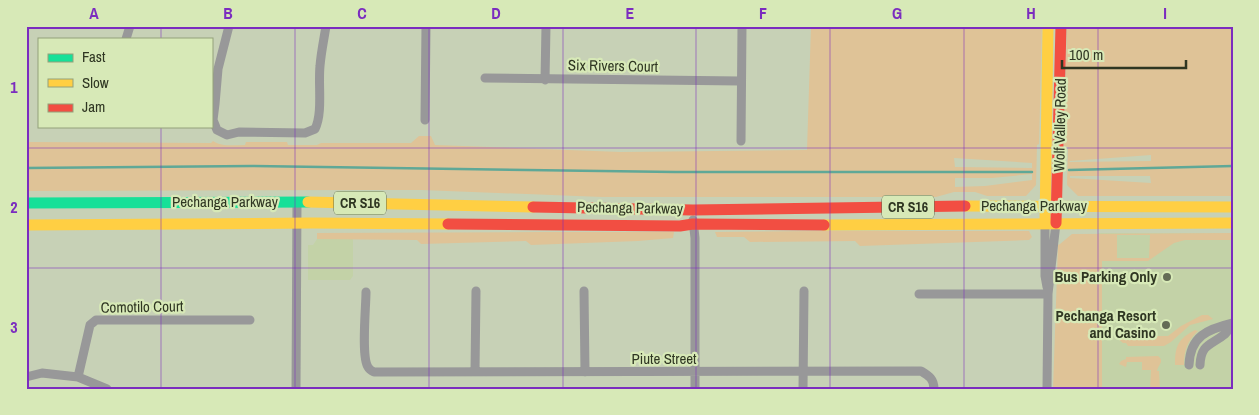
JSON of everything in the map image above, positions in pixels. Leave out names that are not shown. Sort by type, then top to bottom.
[{"type":"main road","name":"Wolf Valley Road","points":[[1048,26],[1045,206],[1050,224]]},
{"type":"main road","points":[[1054,26],[1055,49],[1058,53],[1062,54]]},
{"type":"main road","name":"Wolf Valley Road","points":[[1050,224],[1058,206],[1062,26]]},
{"type":"main road","points":[[1048,61],[1054,65],[1054,94],[1060,103]]},
{"type":"main road","name":"Pechanga Parkway","points":[[26,203],[297,202],[693,210],[1045,206],[1233,207]]},
{"type":"main road","name":"Pechanga Parkway","points":[[26,225],[670,226],[693,224],[1233,223]]},
{"type":"street","points":[[126,38],[130,26]]},
{"type":"street","points":[[229,26],[218,69],[216,104],[212,120],[217,130],[226,135],[239,132],[305,133],[315,129],[320,120],[320,65],[326,26]]},
{"type":"street","points":[[425,120],[426,26]]},
{"type":"street","points":[[546,26],[546,80]]},
{"type":"street","points":[[741,141],[740,82],[742,26]]},
{"type":"street","name":"Six Rivers Court","points":[[485,78],[740,82]]},
{"type":"street","points":[[296,389],[297,202]]},
{"type":"street","points":[[693,210],[695,238],[695,389]]},
{"type":"street","points":[[1047,389],[1050,224]]},
{"type":"street","points":[[584,291],[585,372]]},
{"type":"street","points":[[803,389],[804,291]]},
{"type":"street","name":"Piute Street","points":[[366,292],[365,357],[368,367],[374,372],[695,373],[921,371],[934,382],[934,389]]},
{"type":"street","points":[[475,372],[476,292]]},
{"type":"street","points":[[919,294],[1048,294]]},
{"type":"street","name":"Comotilo Court","points":[[78,377],[90,325],[96,320],[250,320]]},
{"type":"street","points":[[1189,365],[1190,351],[1199,337],[1217,327],[1233,323]]},
{"type":"street","points":[[1200,365],[1201,354],[1205,347],[1225,334],[1233,323]]},
{"type":"street","points":[[26,377],[42,373],[78,377],[106,389]]},
{"type":"shaded area","points":[[811,26],[1042,26],[1036,185],[1026,196],[987,196],[975,192],[954,192],[936,197],[602,197],[422,190],[26,191],[26,142],[211,143],[213,141],[228,145],[245,145],[246,142],[287,142],[288,145],[317,145],[321,143],[411,143],[419,136],[431,136],[435,145],[621,152],[807,150]],"holes":[[[954,158],[1032,163],[1032,168],[955,167]],[[1032,174],[1032,180],[985,186],[955,187],[955,178],[992,178]]]},
{"type":"shaded area","points":[[1067,26],[1233,26],[1233,196],[1078,196],[1067,185],[1068,147],[1064,146]],"holes":[[[1151,155],[1151,161],[1069,162],[1070,161]],[[1070,176],[1150,176],[1151,183],[1070,178]]]},
{"type":"shaded area","points":[[1029,231],[1032,237],[1029,240],[860,246],[855,241],[750,242],[744,237],[717,237],[715,232]]},
{"type":"shaded area","points":[[674,232],[673,238],[531,245],[526,241],[421,244],[417,240],[317,239],[317,233]]},
{"type":"shaded area","name":"Pechanga Resort and Casino","points":[[1098,233],[1233,233],[1233,389],[1099,389]]},
{"type":"shaded area","points":[[1233,233],[1233,240],[1185,240],[1174,243],[1148,261],[1102,261],[1102,389],[1053,389],[1058,245],[1072,234]],"holes":[[[1117,235],[1150,235],[1149,258],[1117,258]]]},
{"type":"shaded area","points":[[317,239],[353,239],[353,276],[350,280],[308,280],[308,245],[313,245]]},
{"type":"shaded area","points":[[1202,315],[1208,315],[1213,319],[1190,325],[1164,346],[1128,346],[1118,339],[1133,329],[1139,336],[1168,336],[1181,326]]},
{"type":"shaded area","points":[[1195,330],[1198,331],[1187,347],[1184,365],[1175,365],[1177,348],[1181,340]]},
{"type":"shaded area","points":[[1158,356],[1161,360],[1157,371],[1159,371],[1160,389],[1150,389],[1151,370],[1142,370],[1142,362],[1127,362],[1126,367],[1119,364],[1126,357]]},
{"type":"waterway","points":[[26,168],[252,166],[675,172],[1032,172]]},
{"type":"waterway","points":[[1069,170],[1233,166]]},
{"type":"traffic: fast","points":[[26,203],[308,202]]},
{"type":"traffic: slow","points":[[1045,224],[1048,26]]},
{"type":"traffic: slow","points":[[308,202],[533,207]]},
{"type":"traffic: slow","points":[[965,206],[1233,207]]},
{"type":"traffic: slow","points":[[824,225],[1233,223]]},
{"type":"traffic: slow","points":[[26,225],[448,224]]},
{"type":"traffic: jam","points":[[1056,223],[1061,26]]},
{"type":"traffic: jam","points":[[533,207],[693,210],[965,206]]},
{"type":"traffic: jam","points":[[448,224],[824,225]]},
{"type":"place","name":"Bus Parking Only","points":[[1167,277]]},
{"type":"place","name":"Pechanga Resort and Casino","points":[[1166,325]]}]
